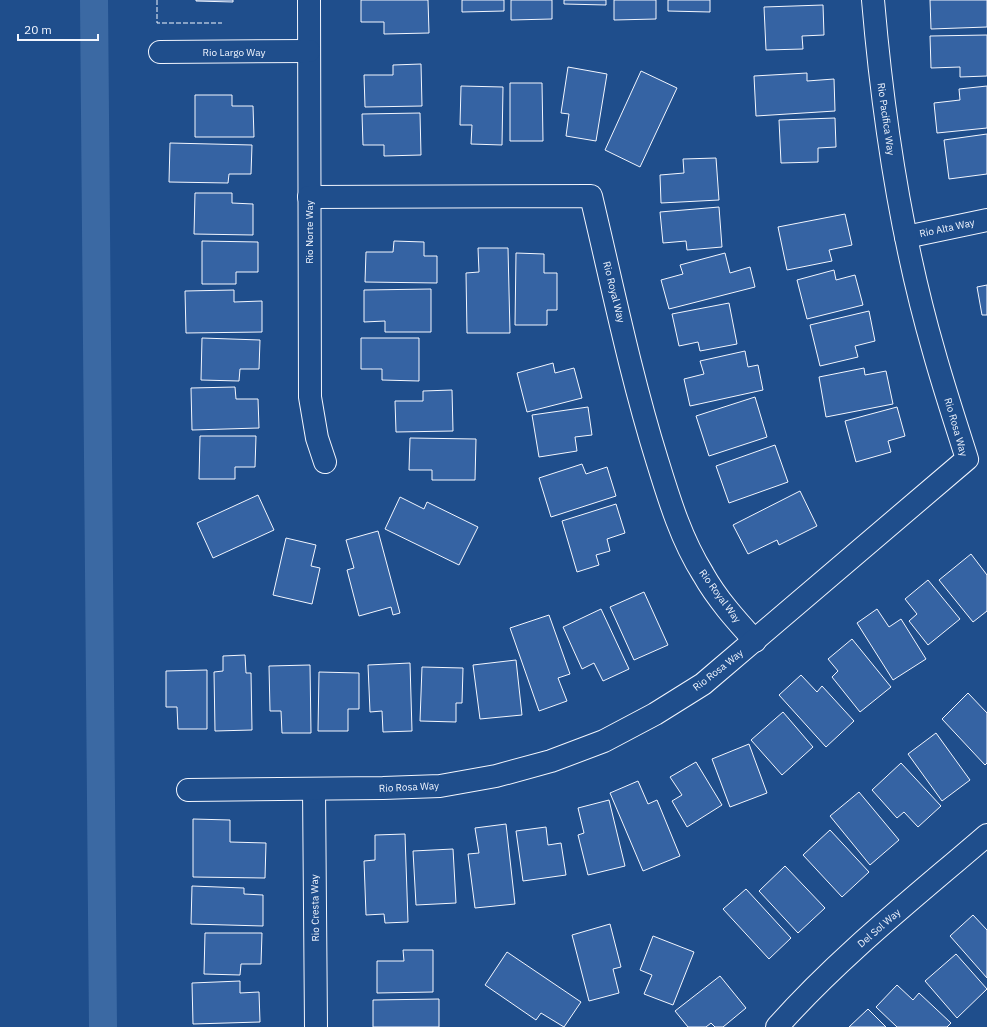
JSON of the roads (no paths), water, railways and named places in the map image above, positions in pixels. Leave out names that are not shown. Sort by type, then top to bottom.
[{"type":"street","name":"Rio Norte Way","points":[[309,0],[310,397],[317,438],[325,462]]},
{"type":"street","name":"Rio Pacifica Way","points":[[873,0],[878,60],[892,158],[906,237]]},
{"type":"street","name":"Rio Largo Way","points":[[160,52],[309,51]]},
{"type":"street","name":"Rio Royal Way","points":[[309,197],[591,196],[645,420],[667,492],[684,539],[703,574],[725,607],[755,641]]},
{"type":"street","name":"Rio Alta Way","points":[[906,237],[987,220]]},
{"type":"street","name":"Rio Rosa Way","points":[[188,790],[440,786],[496,776],[551,761],[604,741],[655,714],[703,684],[967,460],[933,351],[906,237]]},
{"type":"street","name":"Rio Cresta Way","points":[[314,789],[316,1027]]},
{"type":"street","name":"Del Sol Way","points":[[777,1027],[801,1000],[846,956],[987,835]]},
{"type":"waterway","points":[[94,0],[103,1027]]}]
